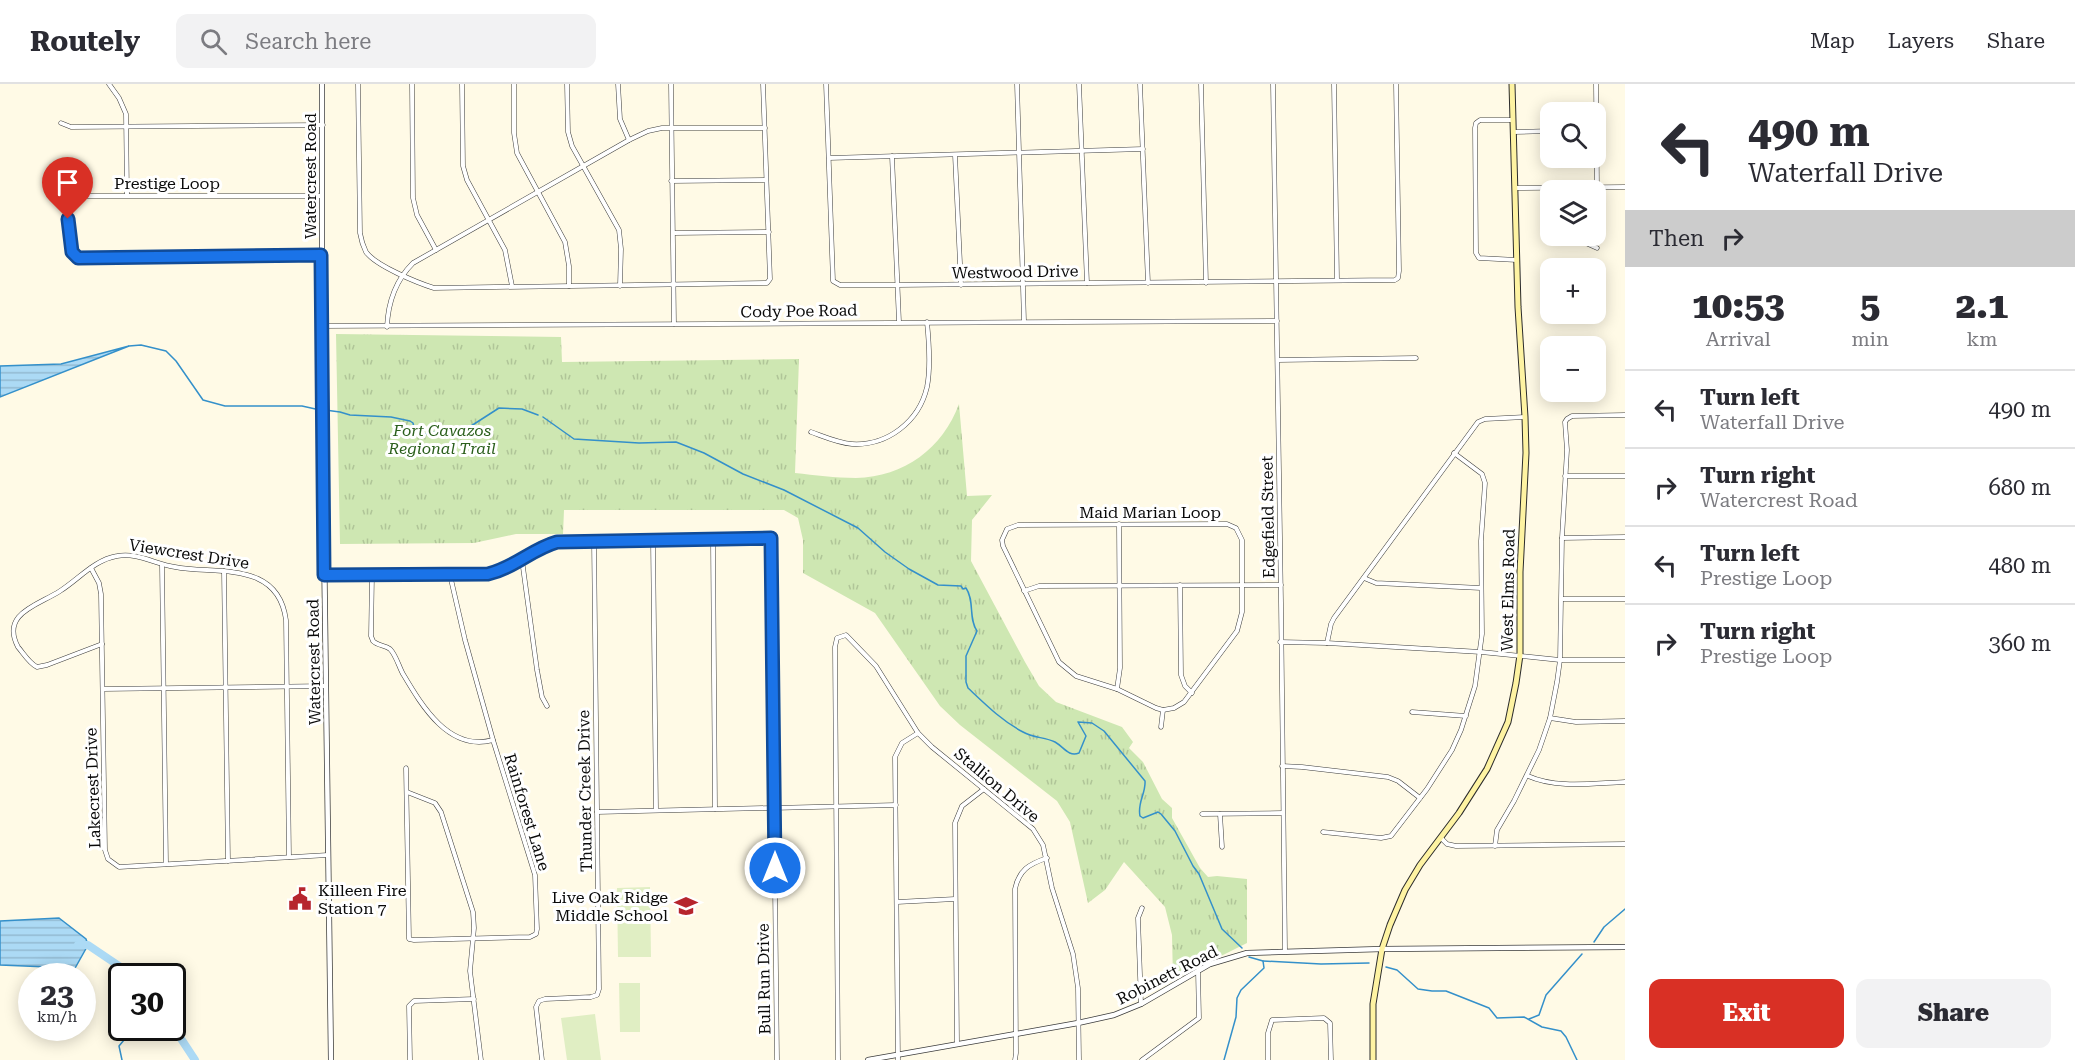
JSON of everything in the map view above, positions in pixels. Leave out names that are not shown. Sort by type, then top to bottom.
[{"type":"main road","name":"West Elms Road","points":[[1373,1060],[1373,1004],[1382,949],[1405,890],[1487,770],[1508,722],[1520,655],[1526,453],[1518,307],[1512,84]]},
{"type":"street","points":[[109,84],[123,105],[127,126],[127,195]]},
{"type":"street","name":"Watercrest Road","points":[[322,84],[322,393],[331,1060]]},
{"type":"street","points":[[358,84],[361,239],[368,254],[377,261],[416,283],[434,288],[767,283],[770,279],[763,84]]},
{"type":"street","points":[[412,84],[413,198],[417,215],[435,249]]},
{"type":"street","points":[[462,84],[463,166],[466,180],[505,250],[512,286]]},
{"type":"street","points":[[514,84],[516,146],[523,166],[565,242],[569,266],[569,286]]},
{"type":"street","points":[[567,84],[569,136],[582,167],[619,230],[620,286]]},
{"type":"street","points":[[618,84],[620,119],[629,140]]},
{"type":"street","points":[[671,84],[674,324]]},
{"type":"street","name":"Westwood Drive","points":[[826,84],[833,281],[840,285],[1206,283],[1396,279],[1399,276],[1396,84]]},
{"type":"street","points":[[1017,84],[1024,321]]},
{"type":"street","points":[[1079,84],[1087,283]]},
{"type":"street","points":[[1140,84],[1148,283]]},
{"type":"street","points":[[1201,84],[1206,283]]},
{"type":"street","name":"Edgefield Street","points":[[1273,84],[1285,950]]},
{"type":"street","points":[[1334,84],[1337,280]]},
{"type":"street","points":[[1596,84],[1596,102]]},
{"type":"street","points":[[1513,120],[1480,120],[1476,123],[1476,254],[1479,258],[1487,260],[1517,260]]},
{"type":"street","points":[[61,123],[71,127],[323,125]]},
{"type":"street","points":[[387,327],[389,303],[394,289],[413,263],[629,140],[648,131],[671,128],[765,128]]},
{"type":"street","points":[[1513,132],[1540,131]]},
{"type":"street","points":[[829,158],[1143,149]]},
{"type":"street","points":[[955,155],[961,285]]},
{"type":"street","points":[[892,156],[899,322]]},
{"type":"street","points":[[671,181],[766,180]]},
{"type":"street","points":[[1606,187],[1625,187]]},
{"type":"street","points":[[1515,188],[1540,189]]},
{"type":"street","name":"Prestige Loop","points":[[321,196],[72,196],[67,202],[72,252],[78,258],[321,255]]},
{"type":"street","points":[[674,233],[768,232]]},
{"type":"street","points":[[1591,246],[1597,249]]},
{"type":"street","name":"Cody Poe Road","points":[[322,326],[1277,321]]},
{"type":"street","points":[[812,432],[839,442],[863,444],[885,438],[908,422],[918,409],[927,387],[927,322]]},
{"type":"street","points":[[1278,360],[1416,358]]},
{"type":"street","points":[[1495,846],[1497,830],[1528,776],[1550,718],[1560,660],[1567,419],[1572,416],[1625,415]]},
{"type":"street","points":[[1327,643],[1331,624],[1481,419],[1525,417]]},
{"type":"street","points":[[1323,832],[1386,838],[1394,833],[1452,750],[1466,716],[1475,686],[1480,652],[1484,479],[1478,471],[1454,453]]},
{"type":"street","points":[[1565,476],[1625,476]]},
{"type":"street","points":[[1117,689],[1120,668],[1119,524]]},
{"type":"street","name":"Maid Marian Loop","points":[[1119,524],[1232,525],[1240,533],[1242,540],[1242,612],[1237,631],[1180,706],[1163,710],[1117,689],[1076,676],[1065,668],[1059,662],[1024,591],[1002,540],[1007,529],[1018,525],[1119,524]]},
{"type":"street","points":[[1562,538],[1625,537]]},
{"type":"street","name":"Bull Run Drive","points":[[713,540],[771,538],[777,1060]]},
{"type":"street","name":"Thunder Creek Drive","points":[[542,1060],[536,1007],[539,1001],[591,997],[597,995],[599,989],[594,540]]},
{"type":"street","points":[[653,540],[656,810]]},
{"type":"street","points":[[324,575],[488,574],[499,572],[534,551],[557,542],[713,540],[716,809]]},
{"type":"street","name":"Viewcrest Drive","points":[[102,644],[37,667],[31,664],[12,639],[10,625],[14,616],[22,610],[61,591],[104,560],[120,555],[140,556],[162,565],[186,569],[242,573],[256,578],[275,591],[284,608],[286,620],[289,857]]},
{"type":"street","points":[[522,560],[537,670],[542,697],[547,706]]},
{"type":"street","points":[[162,565],[166,864]]},
{"type":"street","name":"Lakecrest Drive","points":[[91,568],[100,588],[105,854],[110,861],[119,867],[328,855]]},
{"type":"street","points":[[224,571],[228,861]]},
{"type":"street","name":"Rainforest Lane","points":[[406,792],[409,939],[530,937],[536,934],[535,875],[493,740],[465,640],[450,574]]},
{"type":"street","points":[[372,575],[372,636],[374,641],[390,649],[429,714],[446,731],[474,742],[484,743],[493,740]]},
{"type":"street","points":[[1364,578],[1376,583],[1481,588]]},
{"type":"street","points":[[1180,585],[1181,675],[1185,686],[1192,693]]},
{"type":"street","points":[[1024,591],[1039,586],[1281,585]]},
{"type":"street","points":[[1562,599],[1625,598]]},
{"type":"street","name":"Stallion Drive","points":[[836,807],[835,647],[837,638],[841,635],[850,637],[876,666],[918,733],[1033,829],[1043,845],[1052,888],[1073,954],[1078,988],[1079,1060]]},
{"type":"street","points":[[1280,642],[1480,652],[1560,660],[1625,660]]},
{"type":"street","points":[[102,689],[327,686]]},
{"type":"street","points":[[1161,727],[1163,710]]},
{"type":"street","points":[[1412,712],[1466,716]]},
{"type":"street","points":[[1550,718],[1576,722],[1625,721]]},
{"type":"street","points":[[898,1058],[895,757],[902,743],[918,733]]},
{"type":"street","points":[[1282,766],[1388,777],[1398,781],[1420,798]]},
{"type":"street","points":[[406,768],[406,792],[435,803],[441,812],[473,912],[470,971],[481,1060]]},
{"type":"street","points":[[1528,776],[1543,782],[1555,783],[1625,782]]},
{"type":"street","points":[[957,1044],[956,818],[962,806],[984,789]]},
{"type":"street","points":[[597,812],[896,805]]},
{"type":"street","points":[[836,807],[838,1060]]},
{"type":"street","points":[[1202,814],[1283,813]]},
{"type":"street","points":[[1220,814],[1222,847]]},
{"type":"street","points":[[1441,838],[1446,844],[1456,846],[1625,844]]},
{"type":"street","points":[[1015,1060],[1015,889],[1020,873],[1029,864],[1047,858]]},
{"type":"street","points":[[897,902],[955,899]]},
{"type":"street","points":[[1141,1004],[1138,918],[1142,908]]},
{"type":"street","name":"Robinett Road","points":[[868,1060],[898,1058],[957,1044],[1114,1015],[1141,1004],[1210,964],[1259,951],[1625,947]]},
{"type":"street","points":[[1142,1060],[1199,1018],[1198,971]]},
{"type":"street","points":[[410,1060],[409,1006],[414,1000],[474,999]]},
{"type":"street","points":[[1268,1060],[1268,1033],[1272,1020],[1324,1018],[1330,1023],[1331,1060]]},
{"type":"green space","name":"Fort Cavazos Regional Trail","points":[[336,334],[561,337],[562,362],[799,359],[795,473],[856,478],[874,476],[905,466],[919,457],[943,434],[959,404],[967,496],[992,495],[972,520],[971,561],[1039,686],[1056,702],[1122,727],[1133,742],[1129,748],[1143,762],[1162,799],[1172,808],[1172,818],[1200,868],[1208,877],[1247,879],[1247,943],[1173,980],[1172,935],[1165,907],[1124,862],[1105,890],[1088,903],[1070,822],[1057,801],[960,725],[940,706],[875,613],[803,573],[803,540],[798,518],[784,510],[564,510],[563,534],[516,534],[474,543],[340,544]]},
{"type":"green space","points":[[650,887],[651,957],[618,957],[617,888]]},
{"type":"green space","points":[[619,983],[640,983],[640,1032],[620,1032]]},
{"type":"green space","points":[[595,1014],[601,1060],[567,1060],[561,1018]]},
{"type":"water","points":[[129,346],[0,397],[0,366],[61,364]]},
{"type":"water","points":[[59,918],[86,939],[88,945],[78,963],[0,965],[0,921]]},
{"type":"waterway","points":[[129,346],[141,345],[166,351],[176,361],[203,400],[225,406],[302,406],[320,410]]},
{"type":"waterway","points":[[325,410],[410,421],[413,423],[415,432],[425,434],[471,426],[499,408],[522,409],[538,415]]},
{"type":"waterway","points":[[543,417],[574,439],[639,443],[676,442],[704,453],[743,474],[784,490],[858,528],[885,552],[938,585],[966,588],[977,631],[966,656],[968,688],[1015,728],[1055,742],[1072,754],[1079,753],[1086,736],[1078,722],[1092,723],[1104,731],[1145,781],[1140,816],[1143,818],[1158,812],[1175,831],[1199,874],[1222,929],[1242,948]]},
{"type":"waterway","points":[[1594,942],[1604,927],[1625,909]]},
{"type":"waterway","points":[[78,945],[88,945],[115,963]]},
{"type":"waterway","points":[[1529,1019],[1539,1015],[1546,995],[1582,954]]},
{"type":"waterway","points":[[1224,1060],[1236,1017],[1237,998],[1241,990],[1264,968],[1263,961],[1249,957]]},
{"type":"waterway","points":[[1263,961],[1321,964],[1369,963]]},
{"type":"waterway","points":[[1386,967],[1397,970],[1418,989],[1446,991],[1489,1008],[1497,1018],[1524,1017],[1542,1027],[1561,1031],[1577,1060]]},
{"type":"waterway","points":[[122,1060],[119,1046],[123,1041]]},
{"type":"waterway","points":[[183,1041],[195,1060]]},
{"type":"place","name":"Killeen Fire Station 7","points":[[300,899]]},
{"type":"place","name":"Live Oak Ridge Middle School","points":[[686,906]]},
{"type":"route","points":[[68,219],[72,252],[78,258],[321,255],[324,575],[488,574],[510,567],[534,551],[557,542],[771,538],[775,868]]}]
